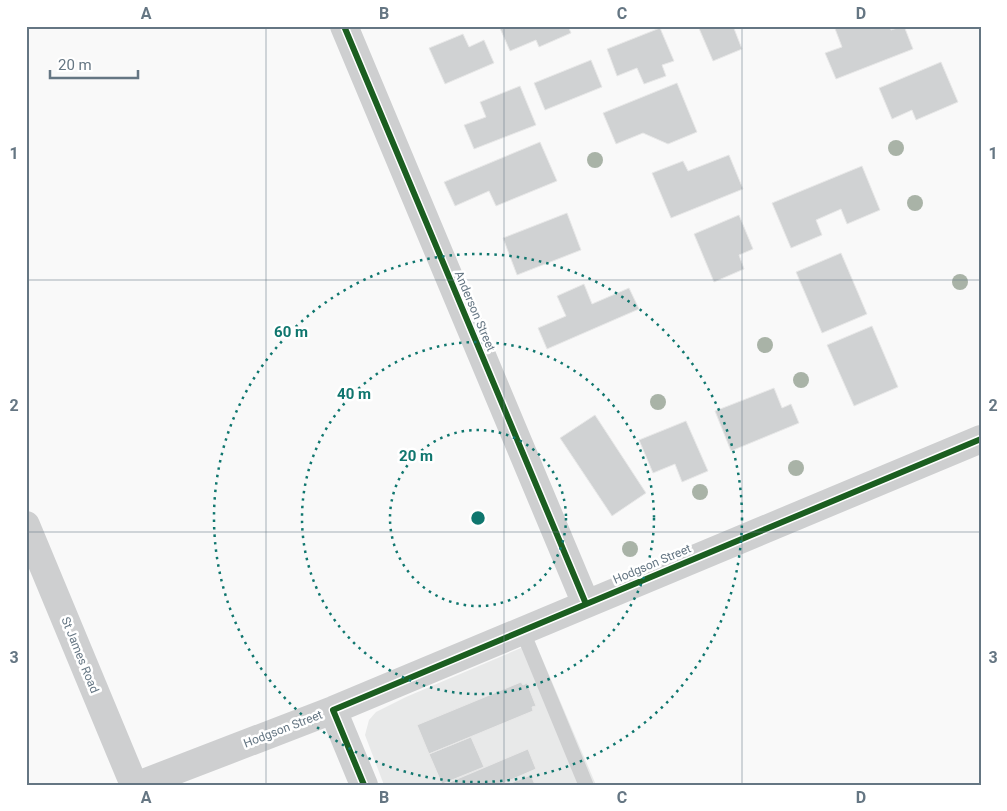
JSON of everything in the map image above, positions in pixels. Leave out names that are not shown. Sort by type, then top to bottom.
[{"type":"street","name":"Anderson Street","points":[[344,26],[586,604]]},
{"type":"street","name":"Hodgson Street","points":[[138,785],[333,710],[981,439]]},
{"type":"street","name":"St James Road","points":[[26,525],[134,785]]},
{"type":"street","points":[[333,710],[364,785]]},
{"type":"lane","points":[[522,630],[586,785]]},
{"type":"shaded area","points":[[535,642],[596,785],[384,785],[365,735],[369,720],[376,712],[406,697]]},
{"type":"building","points":[[499,26],[568,26],[571,33],[539,47],[536,40],[510,51]]},
{"type":"building","points":[[698,26],[733,26],[742,49],[713,61]]},
{"type":"building","points":[[834,26],[890,26],[891,30],[904,26],[913,49],[836,79],[825,53],[842,47]]},
{"type":"building","points":[[660,28],[674,61],[662,65],[666,76],[644,84],[637,68],[617,76],[607,49]]},
{"type":"building","points":[[463,34],[469,47],[484,40],[494,63],[445,84],[429,48]]},
{"type":"building","points":[[591,60],[602,87],[545,110],[534,83]]},
{"type":"building","points":[[941,62],[958,102],[916,120],[912,110],[892,119],[879,88]]},
{"type":"building","points":[[677,83],[697,132],[668,144],[643,133],[616,144],[603,113]]},
{"type":"building","points":[[520,86],[536,125],[474,149],[464,125],[486,117],[480,102]]},
{"type":"building","points":[[540,142],[557,181],[496,206],[489,191],[455,206],[444,182]]},
{"type":"building","points":[[729,155],[743,189],[671,218],[652,173],[683,161],[688,171]]},
{"type":"building","points":[[862,166],[880,210],[847,224],[841,209],[816,220],[822,235],[791,248],[772,203]]},
{"type":"building","points":[[567,213],[581,250],[517,275],[503,238]]},
{"type":"building","points":[[739,215],[753,249],[739,255],[744,269],[714,282],[694,234]]},
{"type":"building","points":[[841,253],[867,314],[822,333],[796,272]]},
{"type":"building","points":[[584,284],[592,304],[629,288],[639,309],[547,349],[538,328],[566,316],[557,296]]},
{"type":"building","points":[[872,326],[898,387],[854,406],[827,345]]},
{"type":"building","points":[[774,388],[782,408],[791,404],[799,423],[731,451],[715,411]]},
{"type":"building","points":[[595,415],[646,493],[612,516],[560,438]]},
{"type":"building","points":[[686,421],[708,471],[682,482],[675,464],[653,473],[639,440]]},
{"type":"building","points":[[521,682],[523,685],[527,683],[536,706],[532,707],[533,711],[429,754],[417,725]]},
{"type":"building","points":[[471,737],[484,767],[442,784],[429,754]]},
{"type":"building","points":[[528,749],[536,769],[499,785],[443,785]]},
{"type":"building","points":[[531,775],[535,785],[506,785]]},
{"type":"cycle path","points":[[344,26],[586,604]]},
{"type":"cycle path","points":[[364,785],[333,710],[981,439]]}]
